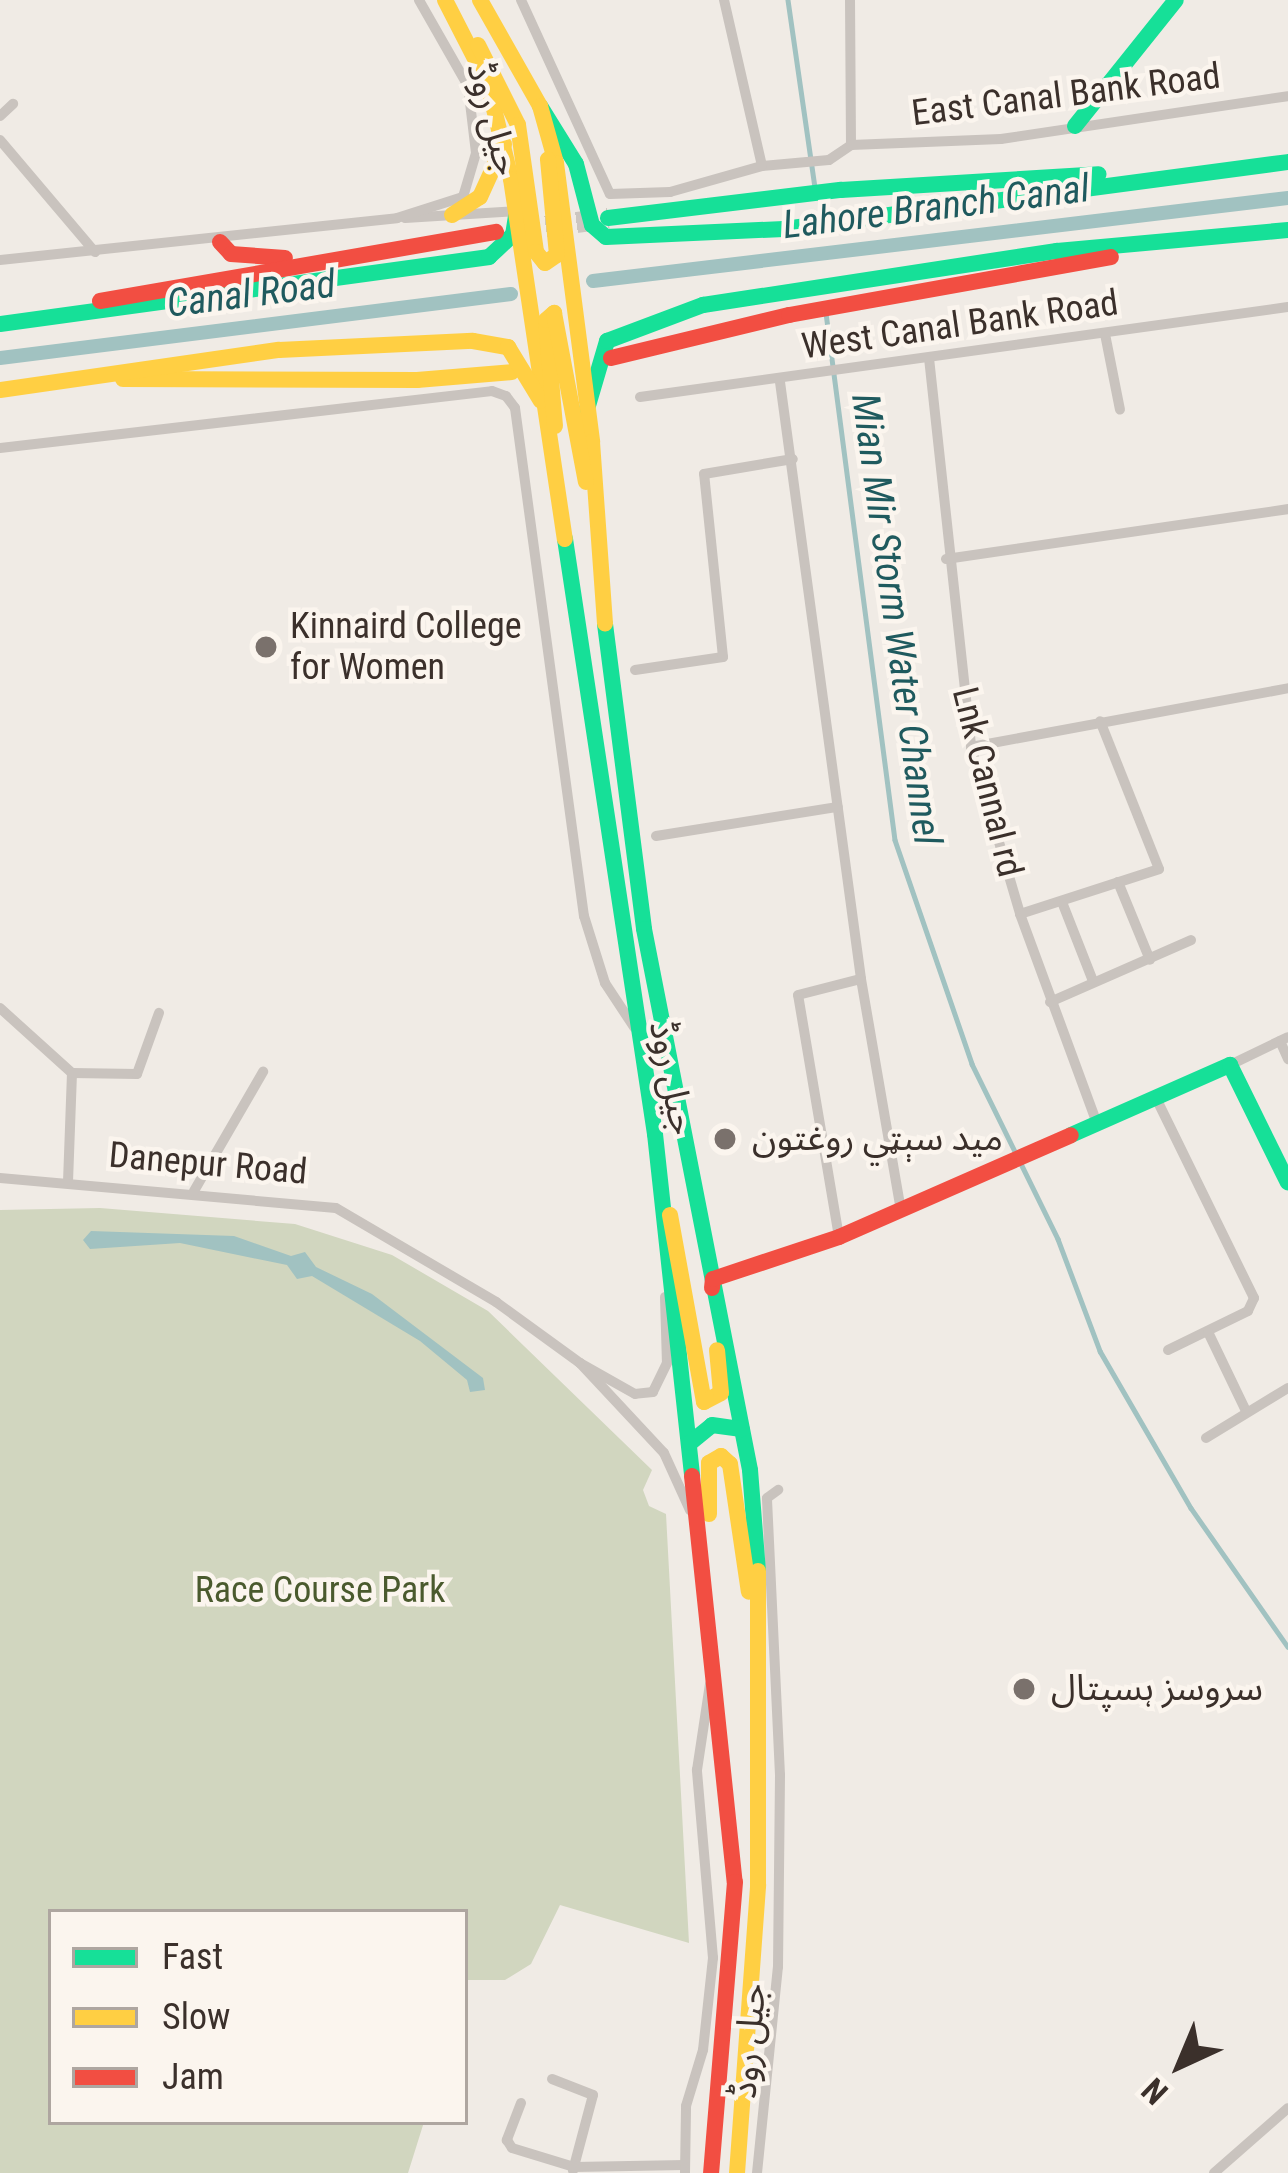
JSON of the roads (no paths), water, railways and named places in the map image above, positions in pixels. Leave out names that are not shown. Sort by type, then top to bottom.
[{"type":"main road","name":"جیل روڈ","points":[[446,0],[466,30],[504,144],[634,1028],[655,1135],[664,1259],[703,1534],[735,1882],[711,2173]]},
{"type":"main road","name":"جیل روڈ","points":[[480,0],[540,106],[549,132],[587,409],[595,518],[650,968],[742,1429],[758,1556],[756,1962],[736,2173]]},
{"type":"main road","points":[[1075,126],[1176,0]]},
{"type":"main road","points":[[466,30],[494,64],[518,124],[536,252],[545,263],[557,255],[549,132]]},
{"type":"main road","points":[[540,106],[576,164],[592,225],[606,238],[784,229],[1288,162]]},
{"type":"main road","points":[[452,215],[480,196],[504,144]]},
{"type":"main road","points":[[608,218],[842,190],[1172,176]]},
{"type":"main road","points":[[0,324],[489,257],[513,235],[516,213]]},
{"type":"main road","points":[[587,409],[607,340],[703,305],[1058,251],[1288,230]]},
{"type":"main road","points":[[0,324],[315,260],[496,232]]},
{"type":"main road","points":[[220,242],[231,254],[315,260]]},
{"type":"main road","points":[[611,358],[788,315],[1170,242]]},
{"type":"main road","points":[[550,468],[546,320],[554,314],[595,518]]},
{"type":"main road","points":[[0,390],[279,350],[494,342],[520,361],[541,401]]},
{"type":"main road","points":[[94,378],[417,380],[512,372]]},
{"type":"main road","points":[[655,1135],[697,1394],[711,1402],[721,1394],[712,1279],[839,1237],[1230,1065],[1288,1184]]},
{"type":"main road","points":[[691,1443],[712,1425],[742,1429]]},
{"type":"main road","points":[[712,1623],[708,1468],[721,1456],[730,1464],[756,1642]]},
{"type":"street","points":[[397,218],[463,196],[476,165],[468,86],[419,0]]},
{"type":"street","points":[[521,0],[610,194],[670,192],[762,166],[820,161],[851,145],[850,0]]},
{"type":"street","points":[[724,0],[762,166]]},
{"type":"street","name":"East Canal Bank Road","points":[[851,145],[1001,139],[1288,96]]},
{"type":"street","points":[[0,116],[13,104]]},
{"type":"street","points":[[0,140],[95,252]]},
{"type":"street","points":[[0,260],[220,242],[397,218],[516,213]]},
{"type":"street","name":"West Canal Bank Road","points":[[640,398],[780,382],[1288,307]]},
{"type":"street","points":[[1106,334],[1120,410]]},
{"type":"street","name":"Lnk Cannal rd","points":[[929,358],[946,559],[971,747],[1020,914],[1096,1121]]},
{"type":"street","points":[[780,382],[861,979],[901,1210]]},
{"type":"street","points":[[0,448],[492,391],[506,397],[514,408],[584,916],[605,982],[634,1028]]},
{"type":"street","points":[[635,670],[723,657],[704,474],[793,459]]},
{"type":"street","points":[[946,559],[1288,509]]},
{"type":"street","points":[[971,747],[1288,688]]},
{"type":"street","points":[[1020,914],[1159,868],[1100,721]]},
{"type":"street","points":[[656,836],[838,807]]},
{"type":"street","points":[[1118,882],[1150,960]]},
{"type":"street","points":[[1062,902],[1093,981]]},
{"type":"street","points":[[1050,1002],[1191,940]]},
{"type":"street","points":[[839,1237],[798,995],[861,979]]},
{"type":"street","points":[[0,1008],[72,1072],[137,1074],[159,1013]]},
{"type":"street","points":[[1230,1065],[1284,1039],[1288,1059]]},
{"type":"street","points":[[68,1183],[72,1072]]},
{"type":"street","points":[[194,1191],[263,1072]]},
{"type":"street","points":[[1154,1096],[1254,1298],[1248,1311],[1168,1351]]},
{"type":"street","name":"Danepur Road","points":[[0,1178],[311,1201],[362,1219],[635,1394],[653,1392],[667,1363],[664,1259]]},
{"type":"street","points":[[1208,1332],[1246,1412]]},
{"type":"street","name":"Danepur Road","points":[[580,1363],[664,1453],[703,1534]]},
{"type":"street","points":[[1206,1438],[1288,1388]]},
{"type":"street","points":[[758,2173],[778,1967],[781,1775],[767,1498],[778,1490]]},
{"type":"street","points":[[520,2103],[507,2144],[573,2170],[685,2169],[686,2106],[703,2050],[713,1958],[698,1770],[704,1699],[716,1669]]},
{"type":"street","points":[[552,2079],[593,2095],[573,2170]]},
{"type":"street","points":[[1214,2173],[1288,2108]]},
{"type":"water","points":[[91,1231],[234,1236],[291,1256],[305,1252],[316,1267],[372,1294],[483,1378],[485,1390],[470,1392],[467,1380],[420,1341],[312,1276],[297,1279],[287,1265],[180,1243],[90,1249],[83,1240]]},
{"type":"waterway","points":[[788,0],[815,187]]},
{"type":"waterway","name":"Lahore Branch Canal","points":[[593,281],[1288,198]]},
{"type":"waterway","name":"Canal Road","points":[[0,358],[511,294]]},
{"type":"waterway","name":"Mian Mir Storm Water Channel","points":[[826,313],[895,840],[972,1064],[1058,1239],[1100,1351],[1191,1508],[1288,1647]]},
{"type":"tunnel","points":[[515,230],[608,218]]},
{"type":"place","name":"Kinnaird College for Women","points":[[266,647]]},
{"type":"place","name":"مید سېټي روغتون","points":[[725,1139]]},
{"type":"place","name":"سروسز ہسپتال","points":[[1024,1689]]},
{"type":"park label","name":"Race Course Park","points":[[320,1591]]}]
